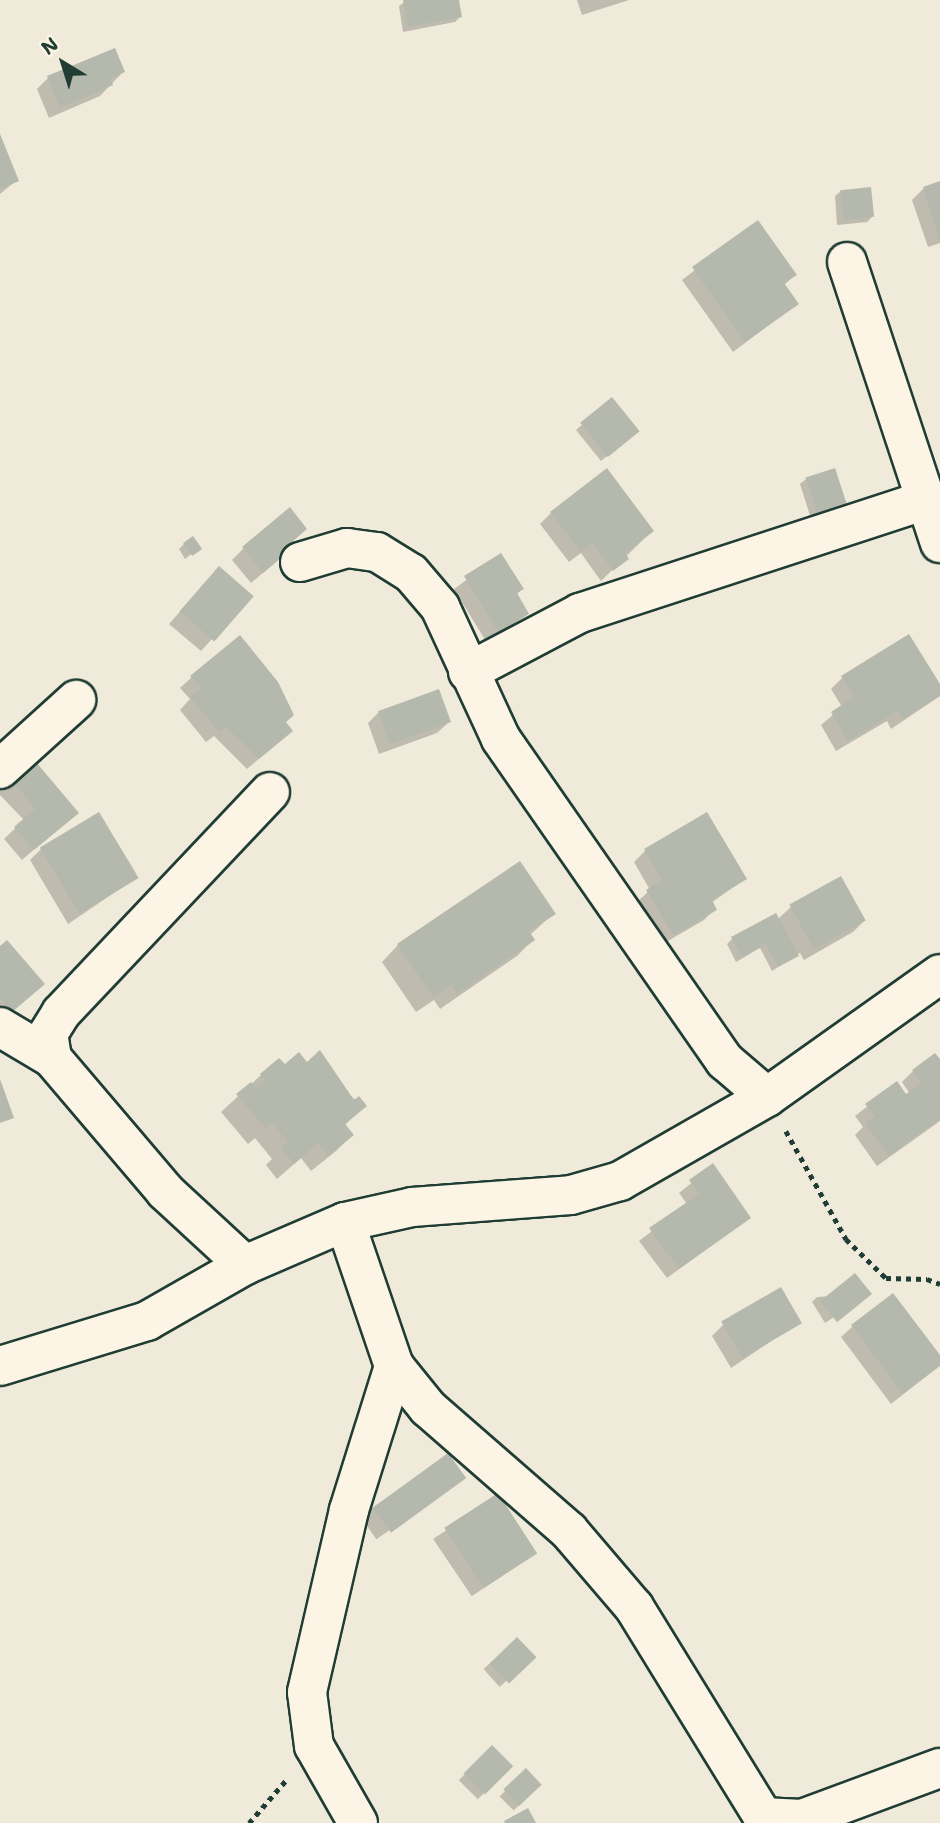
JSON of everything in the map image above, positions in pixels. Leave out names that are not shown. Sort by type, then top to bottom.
[{"type":"street","points":[[847,262],[940,543]]},
{"type":"street","points":[[468,672],[580,613],[925,500]]},
{"type":"street","points":[[300,562],[347,548],[377,552],[411,573],[440,607],[501,739],[725,1061],[767,1097]]},
{"type":"street","points":[[0,769],[76,700]]},
{"type":"street","points":[[52,1058],[48,1034],[61,1013],[270,792]]},
{"type":"street","points":[[0,1366],[147,1321],[245,1265],[345,1222],[412,1207],[571,1195],[620,1181],[767,1097],[940,974]]},
{"type":"street","points":[[0,1027],[52,1058],[166,1192],[245,1265]]},
{"type":"street","points":[[345,1222],[394,1366],[428,1408],[569,1531],[634,1607],[763,1817],[802,1819],[940,1768]]},
{"type":"street","points":[[358,1823],[314,1746],[307,1692],[349,1510],[394,1366]]},
{"type":"path","points":[[767,1097],[846,1239],[886,1278],[927,1279],[940,1284]]},
{"type":"path","points":[[249,1823],[314,1746]]},
{"type":"building","points":[[403,0],[459,0],[462,17],[408,27]]},
{"type":"building","points":[[115,48],[125,72],[110,78],[113,85],[60,108],[47,76]]},
{"type":"building","points":[[0,134],[19,181],[0,189]]},
{"type":"building","points":[[940,181],[940,239],[939,239],[923,187]]},
{"type":"building","points":[[871,187],[874,217],[843,220],[840,190]]},
{"type":"building","points":[[758,220],[797,275],[784,283],[799,304],[745,342],[692,267]]},
{"type":"building","points":[[612,397],[640,431],[608,457],[580,423]]},
{"type":"building","points":[[607,468],[654,531],[625,553],[629,559],[613,571],[593,543],[581,552],[550,512]]},
{"type":"building","points":[[835,468],[850,514],[820,523],[806,478]]},
{"type":"building","points":[[290,507],[307,529],[293,541],[296,545],[263,573],[242,547]]},
{"type":"building","points":[[193,536],[202,549],[192,556],[183,543]]},
{"type":"building","points":[[501,553],[524,589],[517,593],[529,614],[499,633],[464,576]]},
{"type":"building","points":[[219,566],[254,596],[214,641],[180,611]]},
{"type":"building","points":[[909,634],[940,684],[940,696],[903,719],[898,711],[848,741],[831,712],[854,697],[841,676]]},
{"type":"building","points":[[240,635],[278,682],[294,715],[286,722],[293,731],[259,759],[226,727],[219,732],[190,697],[201,688],[190,676]]},
{"type":"building","points":[[439,689],[451,722],[390,744],[378,711]]},
{"type":"building","points":[[25,749],[79,813],[34,850],[14,827],[35,809],[14,783],[7,789],[0,781]]},
{"type":"building","points":[[99,812],[139,878],[80,914],[40,848]]},
{"type":"building","points":[[707,812],[747,879],[712,900],[717,910],[673,935],[646,890],[662,880],[644,849]]},
{"type":"building","points":[[520,861],[556,914],[529,931],[535,940],[457,994],[451,985],[433,997],[397,944]]},
{"type":"building","points":[[841,876],[866,921],[814,949],[789,905]]},
{"type":"building","points":[[776,913],[799,956],[778,967],[766,944],[742,957],[731,937]]},
{"type":"building","points":[[7,940],[45,984],[12,1012],[0,998],[0,946]]},
{"type":"building","points":[[320,1050],[354,1100],[359,1096],[367,1106],[345,1124],[354,1135],[328,1156],[318,1143],[294,1164],[281,1148],[288,1142],[272,1123],[266,1129],[236,1094],[251,1082],[257,1088],[265,1080],[260,1074],[279,1058],[285,1064],[299,1052],[307,1062]]},
{"type":"building","points":[[935,1053],[940,1059],[940,1119],[889,1156],[865,1123],[875,1116],[865,1104],[897,1081],[906,1094],[922,1083],[912,1070]]},
{"type":"building","points":[[0,1079],[14,1118],[0,1123]]},
{"type":"building","points":[[713,1163],[751,1218],[679,1269],[649,1228],[699,1194],[689,1180]]},
{"type":"building","points":[[855,1273],[872,1294],[837,1322],[820,1301]]},
{"type":"building","points":[[781,1287],[802,1323],[742,1358],[721,1322]]},
{"type":"building","points":[[893,1293],[940,1355],[940,1366],[903,1394],[851,1325]]},
{"type":"building","points":[[448,1453],[466,1478],[391,1533],[373,1508]]},
{"type":"building","points":[[498,1493],[537,1553],[484,1588],[444,1528]]},
{"type":"building","points":[[517,1637],[536,1657],[509,1684],[490,1663]]},
{"type":"building","points":[[492,1745],[513,1766],[485,1794],[464,1773]]},
{"type":"building","points":[[526,1768],[542,1785],[519,1806],[503,1789]]},
{"type":"building","points":[[528,1808],[536,1823],[505,1823],[504,1821]]}]
